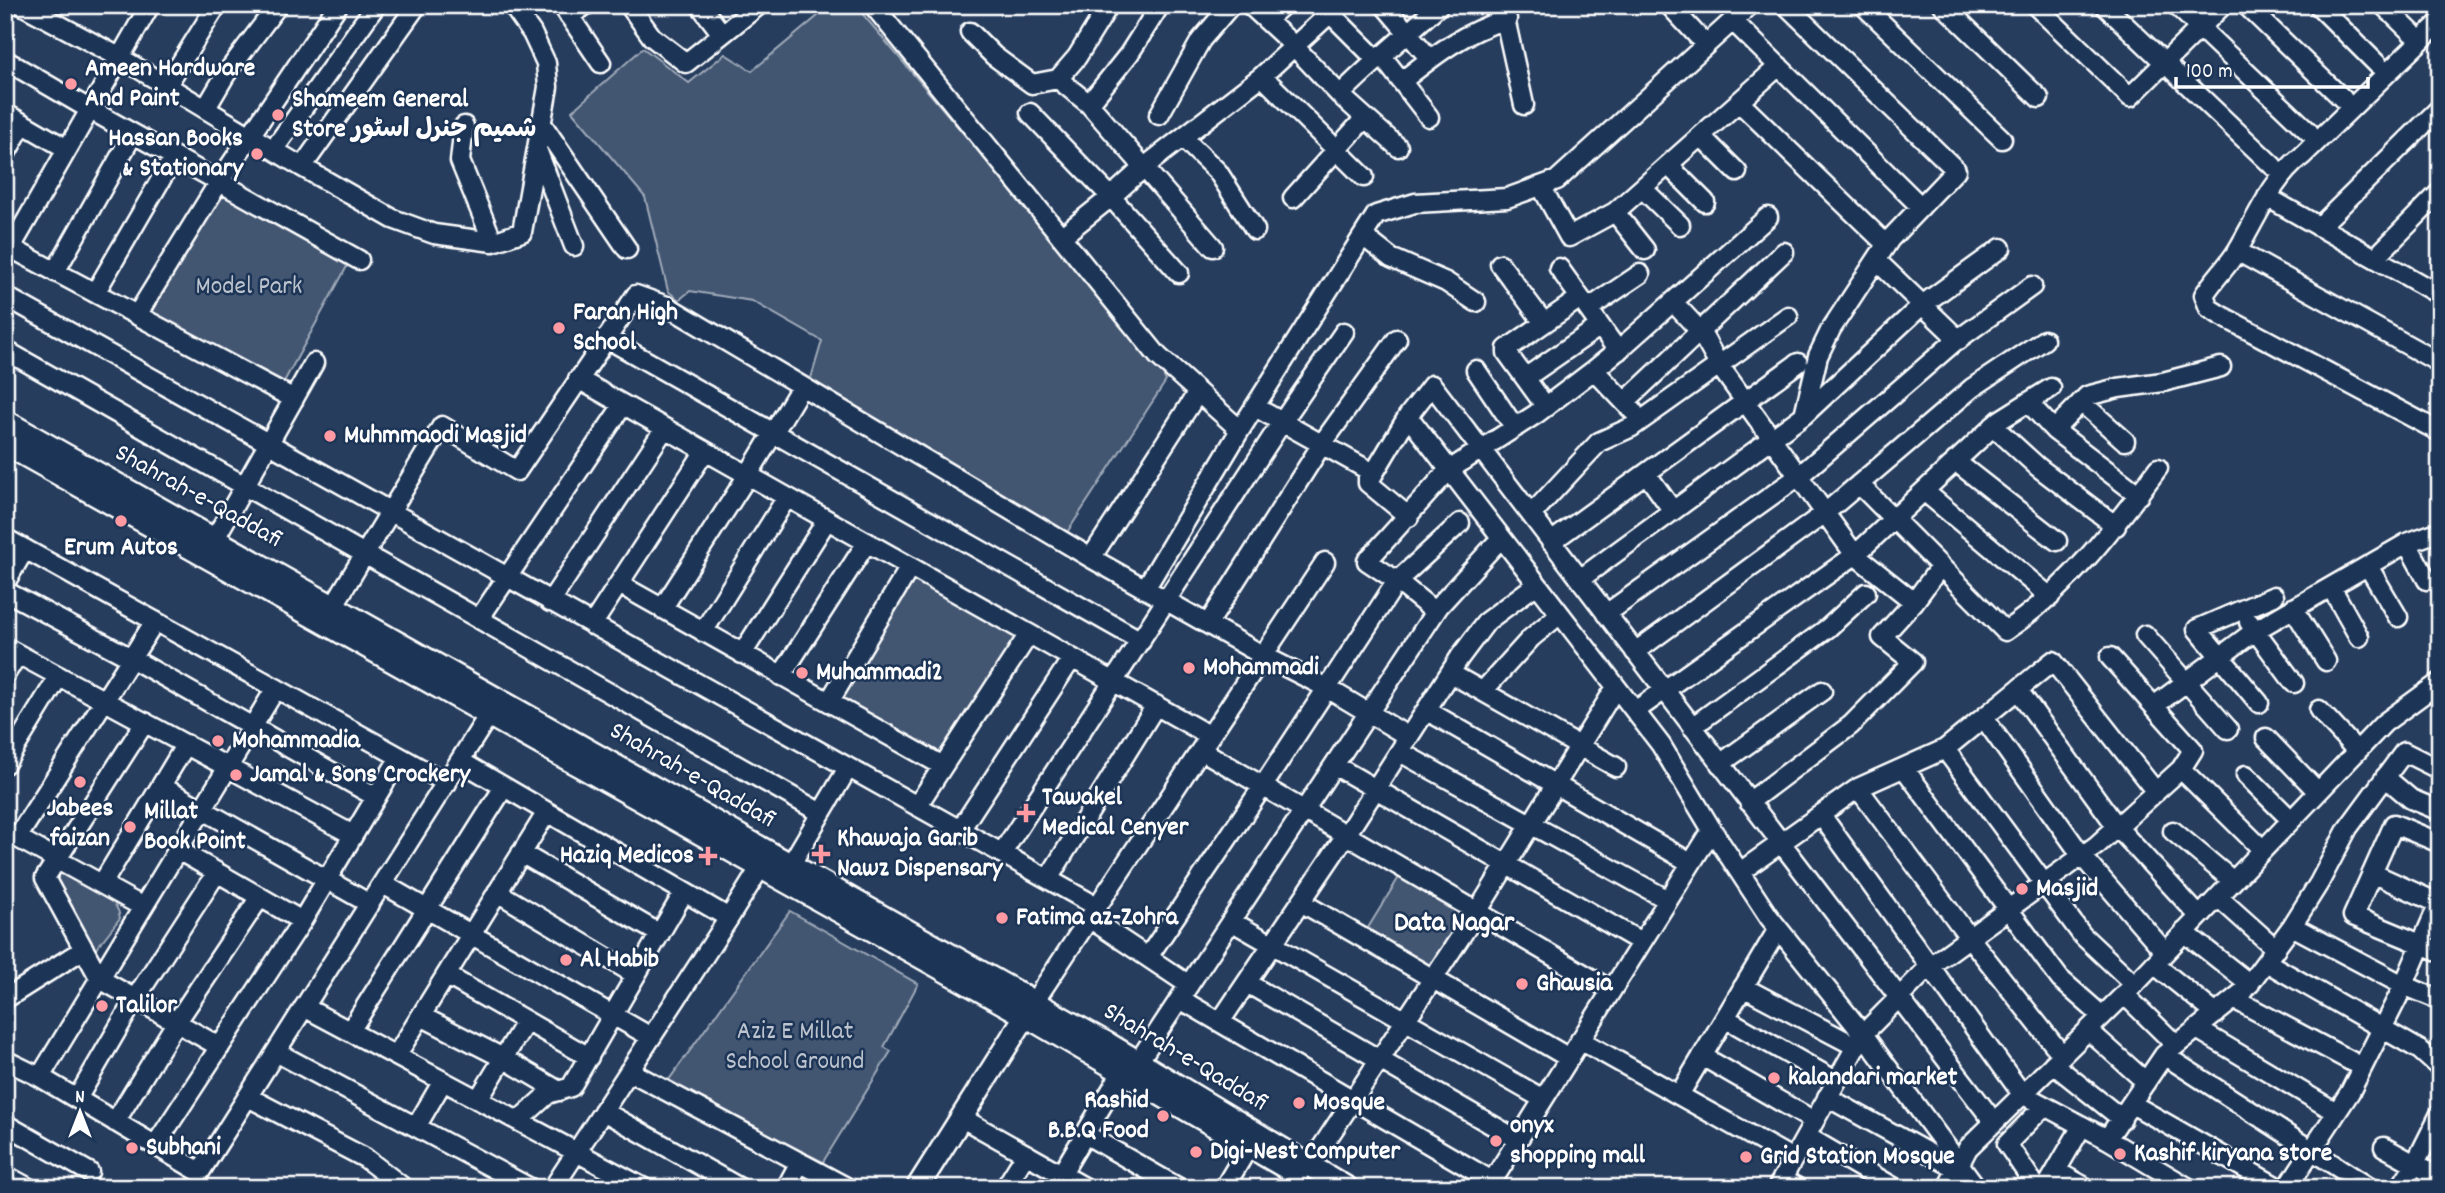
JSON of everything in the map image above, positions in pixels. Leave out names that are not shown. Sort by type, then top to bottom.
[{"type":"main road","name":"Shahrah-e-Qaddafi","points":[[5,421],[488,716],[760,868],[1030,1009]]},
{"type":"main road","name":"Shahrah-e-Qaddafi","points":[[5,444],[210,548],[334,606],[791,864],[1030,1009],[1347,1188]]},
{"type":"main road","points":[[917,1188],[1030,1009]]},
{"type":"main road","name":"Shahrah-e-Qaddafi","points":[[1130,1067],[1249,1146],[1320,1188]]},
{"type":"street","points":[[22,5],[119,57],[393,219],[434,234],[492,242],[522,232],[548,87],[547,64],[532,33],[512,5]]},
{"type":"street","points":[[167,85],[217,5]]},
{"type":"street","points":[[205,108],[226,74],[278,5]]},
{"type":"street","points":[[137,315],[219,182],[338,5]]},
{"type":"street","points":[[275,149],[376,5]]},
{"type":"street","points":[[302,167],[417,5]]},
{"type":"street","points":[[586,5],[566,11],[601,63]]},
{"type":"street","points":[[629,5],[652,37],[686,63],[759,5]]},
{"type":"street","points":[[700,5],[722,34]]},
{"type":"street","points":[[873,5],[1158,356],[1240,430]]},
{"type":"street","points":[[970,32],[994,55],[1032,84],[1058,79],[1077,57],[1108,5]]},
{"type":"street","points":[[1088,104],[1129,54],[1160,5]]},
{"type":"street","points":[[1159,115],[1201,40],[1231,5]]},
{"type":"street","points":[[1250,5],[1339,95],[1398,147]]},
{"type":"street","points":[[1266,20],[1283,5]]},
{"type":"street","points":[[1384,5],[1430,59]]},
{"type":"street","points":[[1339,95],[1378,57],[1439,5]]},
{"type":"street","points":[[1669,5],[1706,45]]},
{"type":"street","points":[[1786,5],[1956,170],[1886,244],[1831,329],[1818,356],[1804,415]]},
{"type":"street","points":[[1863,5],[2002,139]]},
{"type":"street","points":[[1943,5],[2039,98]]},
{"type":"street","points":[[2035,5],[2130,97],[2223,5]]},
{"type":"street","points":[[2104,5],[2273,166]]},
{"type":"street","points":[[2176,5],[2309,132]]},
{"type":"street","points":[[2246,5],[2343,99]]},
{"type":"street","points":[[2318,5],[2378,65]]},
{"type":"street","points":[[2383,5],[2412,33]]},
{"type":"street","points":[[147,6],[8,253],[55,272],[294,399]]},
{"type":"street","points":[[1145,589],[1240,430],[1376,215],[1415,203],[1507,198],[1557,180],[1748,6]]},
{"type":"street","points":[[1061,237],[1143,168],[1262,76],[1335,9],[1402,81],[1429,117]]},
{"type":"street","points":[[1402,81],[1449,44],[1505,12],[1524,105]]},
{"type":"street","points":[[1733,21],[1921,207]]},
{"type":"street","points":[[2440,22],[2289,166],[2267,197],[2237,251],[2204,295],[2209,308],[2440,432]]},
{"type":"street","points":[[5,60],[359,260]]},
{"type":"street","points":[[1541,186],[1569,237],[1615,212],[1779,66]]},
{"type":"street","points":[[1262,76],[1364,177]]},
{"type":"street","points":[[1058,79],[1088,104],[1213,247]]},
{"type":"street","points":[[1739,102],[1886,244]]},
{"type":"street","points":[[2319,227],[2440,108]]},
{"type":"street","points":[[5,113],[67,149]]},
{"type":"street","points":[[1030,113],[1179,273]]},
{"type":"street","points":[[1293,198],[1366,118]]},
{"type":"street","points":[[5,155],[23,123]]},
{"type":"street","points":[[542,124],[627,249]]},
{"type":"street","points":[[464,126],[460,161],[492,242]]},
{"type":"street","points":[[55,272],[133,134]]},
{"type":"street","points":[[1701,136],[1737,172]]},
{"type":"street","points":[[1184,138],[1218,172],[1255,230]]},
{"type":"street","points":[[538,152],[574,246]]},
{"type":"street","points":[[95,293],[174,157]]},
{"type":"street","points":[[1668,165],[1705,202]]},
{"type":"street","points":[[1642,188],[1679,225]]},
{"type":"street","points":[[2375,258],[2440,192]]},
{"type":"street","points":[[2267,197],[2375,258],[2436,288]]},
{"type":"street","points":[[1615,212],[1645,250]]},
{"type":"street","points":[[1435,612],[1367,561],[1449,470],[1546,407],[1618,351],[1768,217]]},
{"type":"street","points":[[1363,236],[1391,258],[1446,282],[1476,302]]},
{"type":"street","points":[[1580,579],[1804,415],[1922,305],[2001,248]]},
{"type":"street","points":[[2237,251],[2440,362]]},
{"type":"street","points":[[1625,402],[1784,252]]},
{"type":"street","points":[[1877,261],[1959,340]]},
{"type":"street","points":[[1500,264],[1544,323]]},
{"type":"street","points":[[1559,268],[1618,351]]},
{"type":"street","points":[[1546,407],[1507,353],[1507,349],[1544,323],[1640,274]]},
{"type":"street","points":[[1606,614],[1799,476],[1959,340],[2032,286]]},
{"type":"street","points":[[334,606],[442,426],[517,471],[636,295],[667,306],[1091,558],[1264,656],[1327,688],[1368,713],[1404,744],[1531,825],[1668,900]]},
{"type":"street","points":[[5,296],[1048,879],[1148,957],[1220,1022],[1490,1184],[1712,830]]},
{"type":"street","points":[[1673,302],[1700,331],[1720,365],[1855,555],[1914,602]]},
{"type":"street","points":[[1531,515],[1600,442],[1642,421],[1788,316]]},
{"type":"street","points":[[1525,378],[1600,326]]},
{"type":"street","points":[[1002,853],[1282,422],[1344,332]]},
{"type":"street","points":[[606,338],[1141,640]]},
{"type":"street","points":[[1208,625],[1322,444],[1397,339]]},
{"type":"street","points":[[1635,652],[1825,513],[1972,388],[2044,340]]},
{"type":"street","points":[[5,350],[821,813]]},
{"type":"street","points":[[210,548],[314,363]]},
{"type":"street","points":[[1551,542],[1798,363]]},
{"type":"street","points":[[2054,430],[2087,396],[2118,388],[2163,382],[2221,367]]},
{"type":"street","points":[[1476,370],[1514,428]]},
{"type":"street","points":[[1594,370],[1642,421]]},
{"type":"street","points":[[578,379],[1156,705],[1263,786],[1611,990]]},
{"type":"street","points":[[1368,483],[1408,416],[1432,385],[1994,1122]]},
{"type":"street","points":[[662,609],[801,387]]},
{"type":"street","points":[[1635,711],[1855,555],[1993,426],[2051,388]]},
{"type":"street","points":[[1091,558],[1198,392]]},
{"type":"street","points":[[2028,402],[2054,430],[2139,495]]},
{"type":"street","points":[[2081,402],[2125,441]]},
{"type":"street","points":[[479,619],[623,405]]},
{"type":"street","points":[[1255,407],[1368,470],[1368,483]]},
{"type":"street","points":[[1408,416],[1661,745],[1712,830],[1778,929],[1859,1040],[1977,1188]]},
{"type":"street","points":[[1993,426],[2038,467],[2116,526]]},
{"type":"street","points":[[550,602],[665,428]]},
{"type":"street","points":[[592,625],[705,451]]},
{"type":"street","points":[[1955,461],[2057,541]]},
{"type":"street","points":[[1859,484],[2005,631],[2050,597],[2116,526],[2158,468]]},
{"type":"street","points":[[1646,473],[1673,511]]},
{"type":"street","points":[[1368,483],[1409,517]]},
{"type":"street","points":[[1924,491],[2050,597]]},
{"type":"street","points":[[703,632],[787,497]]},
{"type":"street","points":[[742,654],[827,520]]},
{"type":"street","points":[[1148,957],[1397,581],[1460,523]]},
{"type":"street","points":[[2154,706],[2219,656],[2293,608],[2407,543],[2440,531]]},
{"type":"street","points":[[1058,1181],[1130,1067],[1184,992],[1435,612],[1502,537]]},
{"type":"street","points":[[5,538],[447,783]]},
{"type":"street","points":[[781,676],[867,542]]},
{"type":"street","points":[[2407,543],[2427,580]]},
{"type":"street","points":[[5,583],[26,549]]},
{"type":"street","points":[[1030,1009],[1325,562]]},
{"type":"street","points":[[2368,566],[2398,617]]},
{"type":"street","points":[[829,702],[910,567]]},
{"type":"street","points":[[1749,802],[1851,725],[1913,662],[1882,637],[1914,602],[1940,567]]},
{"type":"street","points":[[619,584],[943,766]]},
{"type":"street","points":[[1220,1022],[1487,621],[1537,584]]},
{"type":"street","points":[[2331,587],[2359,637]]},
{"type":"street","points":[[5,591],[376,797]]},
{"type":"street","points":[[1692,727],[1828,628],[1866,593]]},
{"type":"street","points":[[2259,703],[2197,629],[2274,596]]},
{"type":"street","points":[[2293,608],[2326,661]]},
{"type":"street","points":[[2241,611],[2294,683]]},
{"type":"street","points":[[1483,691],[1531,638],[1560,614]]},
{"type":"street","points":[[143,907],[11,834],[155,621]]},
{"type":"street","points":[[918,806],[1029,634]]},
{"type":"street","points":[[2145,635],[2228,729]]},
{"type":"street","points":[[5,675],[12,650],[353,835]]},
{"type":"street","points":[[1798,1188],[1779,1183],[1859,1040],[1930,966],[2081,856],[2182,769],[2193,750],[2110,657]]},
{"type":"street","points":[[960,830],[1072,658]]},
{"type":"street","points":[[1740,872],[1858,788],[1945,749],[2053,661],[2156,792]]},
{"type":"street","points":[[1450,673],[1616,767]]},
{"type":"street","points":[[5,764],[59,676]]},
{"type":"street","points":[[1947,1188],[1968,1148],[2129,989],[2384,723],[2440,682]]},
{"type":"street","points":[[1310,1166],[1477,912],[1616,687]]},
{"type":"street","points":[[40,1077],[276,688]]},
{"type":"street","points":[[2018,690],[2117,827],[2199,916]]},
{"type":"street","points":[[1720,764],[1822,691]]},
{"type":"street","points":[[1048,879],[1156,705]]},
{"type":"street","points":[[1426,710],[1691,863]]},
{"type":"street","points":[[2319,710],[2357,751]]},
{"type":"street","points":[[5,1060],[40,1077],[200,1172],[488,716]]},
{"type":"street","points":[[1984,718],[2081,856],[2159,958],[2216,1014]]},
{"type":"street","points":[[145,722],[45,878],[100,979],[220,1047]]},
{"type":"street","points":[[2266,738],[2318,792]]},
{"type":"street","points":[[102,884],[186,744]]},
{"type":"street","points":[[1945,749],[2081,936],[2129,989],[2170,1050],[2311,1151],[2370,1188]]},
{"type":"street","points":[[2107,1139],[2170,1050],[2250,984],[2292,926],[2319,883],[2348,828],[2404,752],[2440,770]]},
{"type":"street","points":[[155,1146],[302,921],[400,757]]},
{"type":"street","points":[[460,761],[729,918]]},
{"type":"street","points":[[1334,765],[1641,942]]},
{"type":"street","points":[[791,864],[848,768]]},
{"type":"street","points":[[1904,768],[2060,979],[2102,1016]]},
{"type":"street","points":[[2182,769],[2263,850]]},
{"type":"street","points":[[2246,775],[2291,820]]},
{"type":"street","points":[[2385,777],[2411,799],[2440,811]]},
{"type":"street","points":[[161,786],[370,904]]},
{"type":"street","points":[[350,1031],[504,787]]},
{"type":"street","points":[[1858,788],[2057,1060],[2127,1111],[2279,1188]]},
{"type":"street","points":[[396,1056],[547,812]]},
{"type":"street","points":[[1821,815],[2022,1094],[2107,1139],[2189,1188]]},
{"type":"street","points":[[2440,843],[2395,824],[2353,916],[2440,952]]},
{"type":"street","points":[[2174,831],[2233,881]]},
{"type":"street","points":[[178,850],[302,921]]},
{"type":"street","points":[[521,853],[660,934]]},
{"type":"street","points":[[553,1188],[760,868]]},
{"type":"street","points":[[77,1099],[135,999],[217,872]]},
{"type":"street","points":[[2287,1188],[2362,1067],[2403,985],[2439,903],[2372,873]]},
{"type":"street","points":[[383,884],[651,1037]]},
{"type":"street","points":[[497,892],[636,975]]},
{"type":"street","points":[[518,1121],[548,1094],[571,1087],[684,892]]},
{"type":"street","points":[[115,1122],[176,1023],[260,897]]},
{"type":"street","points":[[2218,897],[2271,955],[2420,1050],[2440,1068]]},
{"type":"street","points":[[1301,902],[1569,1058]]},
{"type":"street","points":[[1231,921],[1543,1099]]},
{"type":"street","points":[[2292,926],[2403,985],[2440,1000]]},
{"type":"street","points":[[1679,1095],[1778,929]]},
{"type":"street","points":[[2184,932],[2250,984]]},
{"type":"street","points":[[5,999],[84,949]]},
{"type":"street","points":[[446,975],[589,1057]]},
{"type":"street","points":[[1247,983],[1518,1140]]},
{"type":"street","points":[[1743,987],[1859,1040]]},
{"type":"street","points":[[2234,999],[2362,1067]]},
{"type":"street","points":[[304,1007],[644,1188]]},
{"type":"street","points":[[421,1016],[503,1058],[559,1091]]},
{"type":"street","points":[[1725,1018],[1832,1089],[1958,1167]]},
{"type":"street","points":[[478,1100],[526,1021]]},
{"type":"street","points":[[2197,1029],[2336,1112]]},
{"type":"street","points":[[2088,1030],[2146,1082]]},
{"type":"street","points":[[1580,1040],[1793,1159]]},
{"type":"street","points":[[276,1052],[530,1188]]},
{"type":"street","points":[[1702,1056],[1895,1188]]},
{"type":"street","points":[[629,1071],[845,1187]]},
{"type":"street","points":[[416,1126],[443,1081]]},
{"type":"street","points":[[248,1097],[365,1158],[404,1188]]},
{"type":"street","points":[[2037,1188],[2007,1144],[2044,1106]]},
{"type":"street","points":[[603,1111],[740,1188]]},
{"type":"street","points":[[2400,1188],[2440,1114]]},
{"type":"street","points":[[961,1118],[1026,1154],[1058,1181],[1086,1188]]},
{"type":"street","points":[[5,1124],[89,1172]]},
{"type":"street","points":[[2046,1188],[2082,1126]]},
{"type":"street","points":[[1085,1135],[1180,1188]]},
{"type":"street","points":[[1224,1188],[1249,1146]]},
{"type":"street","points":[[2384,1147],[2440,1178]]},
{"type":"street","points":[[1005,1188],[1026,1154]]},
{"type":"street","points":[[786,1188],[800,1162]]},
{"type":"street","points":[[2056,1171],[2087,1188]]},
{"type":"street","points":[[5,1175],[29,1188]]},
{"type":"green space","points":[[831,5],[855,5],[1158,364],[1166,381],[1066,534],[809,385],[822,341],[752,301],[690,291],[679,300],[668,291],[645,197],[572,111],[643,48],[689,83],[725,54],[752,71]]},
{"type":"green space","name":"Model Park","points":[[214,187],[350,261],[280,389],[144,308]]},
{"type":"green space","points":[[910,567],[1029,634],[943,766],[829,702]]},
{"type":"green space","points":[[61,867],[106,894],[117,909],[120,918],[92,954],[52,879]]},
{"type":"green space","points":[[1404,869],[1477,912],[1433,978],[1363,936]]},
{"type":"green space","name":"Aziz E Millat School Ground","points":[[790,911],[918,984],[884,1047],[891,1051],[823,1162],[666,1084]]},
{"type":"place","name":"Ameen Hardware And Paint","points":[[71,84]]},
{"type":"place","name":"Shameem General Store شمیم جنرل اسٹور","points":[[278,115]]},
{"type":"place","name":"Hassan Books & Stationary","points":[[257,154]]},
{"type":"place","name":"Faran High School","points":[[559,328]]},
{"type":"place","name":"Muhmmaodi Masjid","points":[[330,436]]},
{"type":"place","name":"Erum Autos","points":[[121,521]]},
{"type":"place","name":"Mohammadi","points":[[1189,668]]},
{"type":"place","name":"Muhammadi2","points":[[802,673]]},
{"type":"place","name":"Mohammadia","points":[[218,741]]},
{"type":"place","name":"Jamal & Sons Crockery","points":[[236,775]]},
{"type":"place","name":"Jabees faizan","points":[[80,782]]},
{"type":"place","name":"Tawakel Medical Cenyer","points":[[1026,813]]},
{"type":"place","name":"Millat Book Point","points":[[130,827]]},
{"type":"place","name":"Khawaja Garib Nawz Dispensary","points":[[821,854]]},
{"type":"place","name":"Haziq Medicos","points":[[708,856]]},
{"type":"place","name":"Masjid","points":[[2022,889]]},
{"type":"place","name":"Fatima az-Zohra","points":[[1002,918]]},
{"type":"place","name":"Al Habib","points":[[566,960]]},
{"type":"place","name":"Ghausia","points":[[1522,984]]},
{"type":"place","name":"Talilor","points":[[102,1006]]},
{"type":"place","name":"kalandari market","points":[[1774,1078]]},
{"type":"place","name":"Mosque","points":[[1299,1103]]},
{"type":"place","name":"Rashid B.B.Q Food","points":[[1163,1116]]},
{"type":"place","name":"onyx shopping mall","points":[[1496,1141]]},
{"type":"place","name":"Subhani","points":[[132,1148]]},
{"type":"place","name":"Digi-Nest Computer","points":[[1196,1152]]},
{"type":"place","name":"Kashif kiryana store","points":[[2120,1154]]},
{"type":"place","name":"Grid Station Mosque","points":[[1746,1157]]},
{"type":"district","name":"Data Nagar","points":[[1454,925]]}]
